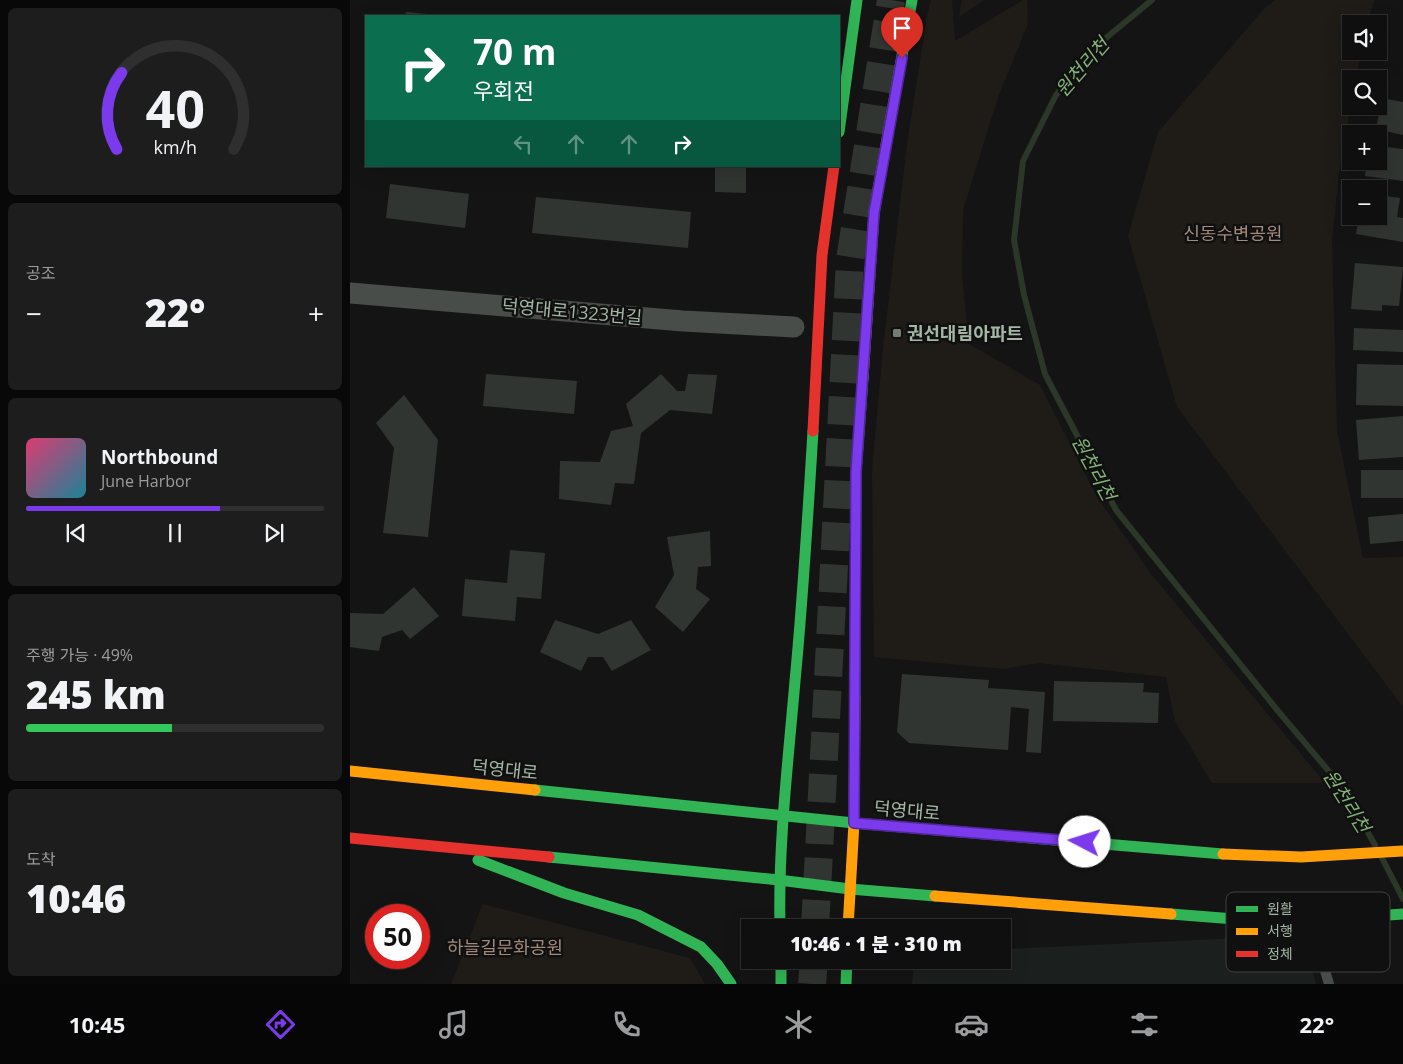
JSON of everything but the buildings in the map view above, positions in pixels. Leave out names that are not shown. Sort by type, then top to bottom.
[{"type":"main road","points":[[840,125],[857,0]]},
{"type":"main road","points":[[848,919],[854,823],[856,472],[872,232],[912,0]]},
{"type":"main road","points":[[780,919],[779,880],[782,815],[806,560],[822,255],[834,167]]},
{"type":"main road","name":"덕영대로","points":[[350,771],[854,823],[1230,854],[1301,857],[1403,851]]},
{"type":"main road","points":[[350,838],[779,880],[850,889],[1226,918]]},
{"type":"main road","points":[[446,848],[564,893],[638,915],[701,947],[717,964],[731,984]]},
{"type":"main road","points":[[1390,915],[1403,914]]},
{"type":"main road","points":[[781,969],[781,984]]},
{"type":"main road","points":[[846,984],[847,969]]},
{"type":"street","name":"덕영대로1323번길","points":[[350,293],[683,321],[794,327]]},
{"type":"lane","points":[[1325,972],[1329,984]]},
{"type":"shaded area","points":[[1226,939],[1226,972],[1313,972],[1316,984],[912,984],[913,969],[1011,969],[1011,949]]},
{"type":"green space","points":[[931,0],[952,0],[955,41],[1023,0],[1027,0],[1028,24],[998,97],[963,210],[962,276],[969,344],[1040,385],[1097,497],[1152,575],[1325,783],[1212,783],[1175,721],[1166,677],[1039,663],[1004,669],[874,657],[872,470],[883,348],[907,144]]},
{"type":"green space","points":[[962,0],[984,0],[959,17]]},
{"type":"green space","name":"신동수변공원","points":[[1275,0],[1375,0],[1369,15],[1342,15],[1342,60],[1359,60],[1358,70],[1342,70],[1342,115],[1349,115],[1347,125],[1342,125],[1342,153],[1332,241],[1337,431],[1363,558],[1403,557],[1403,707],[1177,407],[1128,236],[1158,132],[1263,10]]},
{"type":"green space","name":"하늘길문화공원","points":[[483,904],[690,958],[705,984],[451,984]]},
{"type":"waterway","name":"원천리천","points":[[1152,0],[1101,42],[1056,95],[1023,161],[1014,240],[1024,295],[1045,374],[1116,510],[1278,711],[1343,788],[1375,845]]},
{"type":"waterway","name":"원천리천","points":[[1382,858],[1403,899]]},
{"type":"tunnel","points":[[815,919],[850,260],[891,0]]},
{"type":"tunnel","points":[[812,984],[813,969]]},
{"type":"traffic: fast","points":[[840,125],[857,0]]},
{"type":"traffic: fast","points":[[883,162],[912,0]]},
{"type":"traffic: fast","points":[[855,697],[856,472],[863,378]]},
{"type":"traffic: fast","points":[[780,919],[782,835],[803,587],[813,431]]},
{"type":"traffic: fast","points":[[535,790],[854,823],[1223,854]]},
{"type":"traffic: fast","points":[[549,857],[850,889],[935,896]]},
{"type":"traffic: fast","points":[[478,860],[564,893],[638,915],[701,947],[717,964],[731,984]]},
{"type":"traffic: fast","points":[[1171,914],[1226,918]]},
{"type":"traffic: fast","points":[[1390,915],[1403,914]]},
{"type":"traffic: fast","points":[[781,969],[781,984]]},
{"type":"traffic: fast","points":[[846,984],[847,969]]},
{"type":"traffic: slow","points":[[863,378],[874,213],[883,162]]},
{"type":"traffic: slow","points":[[849,919],[854,823],[855,697]]},
{"type":"traffic: slow","points":[[350,771],[535,790]]},
{"type":"traffic: slow","points":[[1223,854],[1301,857],[1403,851]]},
{"type":"traffic: slow","points":[[935,896],[1171,914]]},
{"type":"traffic: jam","points":[[813,431],[822,255],[834,167]]},
{"type":"traffic: jam","points":[[350,838],[549,857]]},
{"type":"place","name":"권선대림아파트","points":[[897,333]]},
{"type":"route","points":[[902,58],[874,213],[856,472],[854,823],[1085,842]]}]
